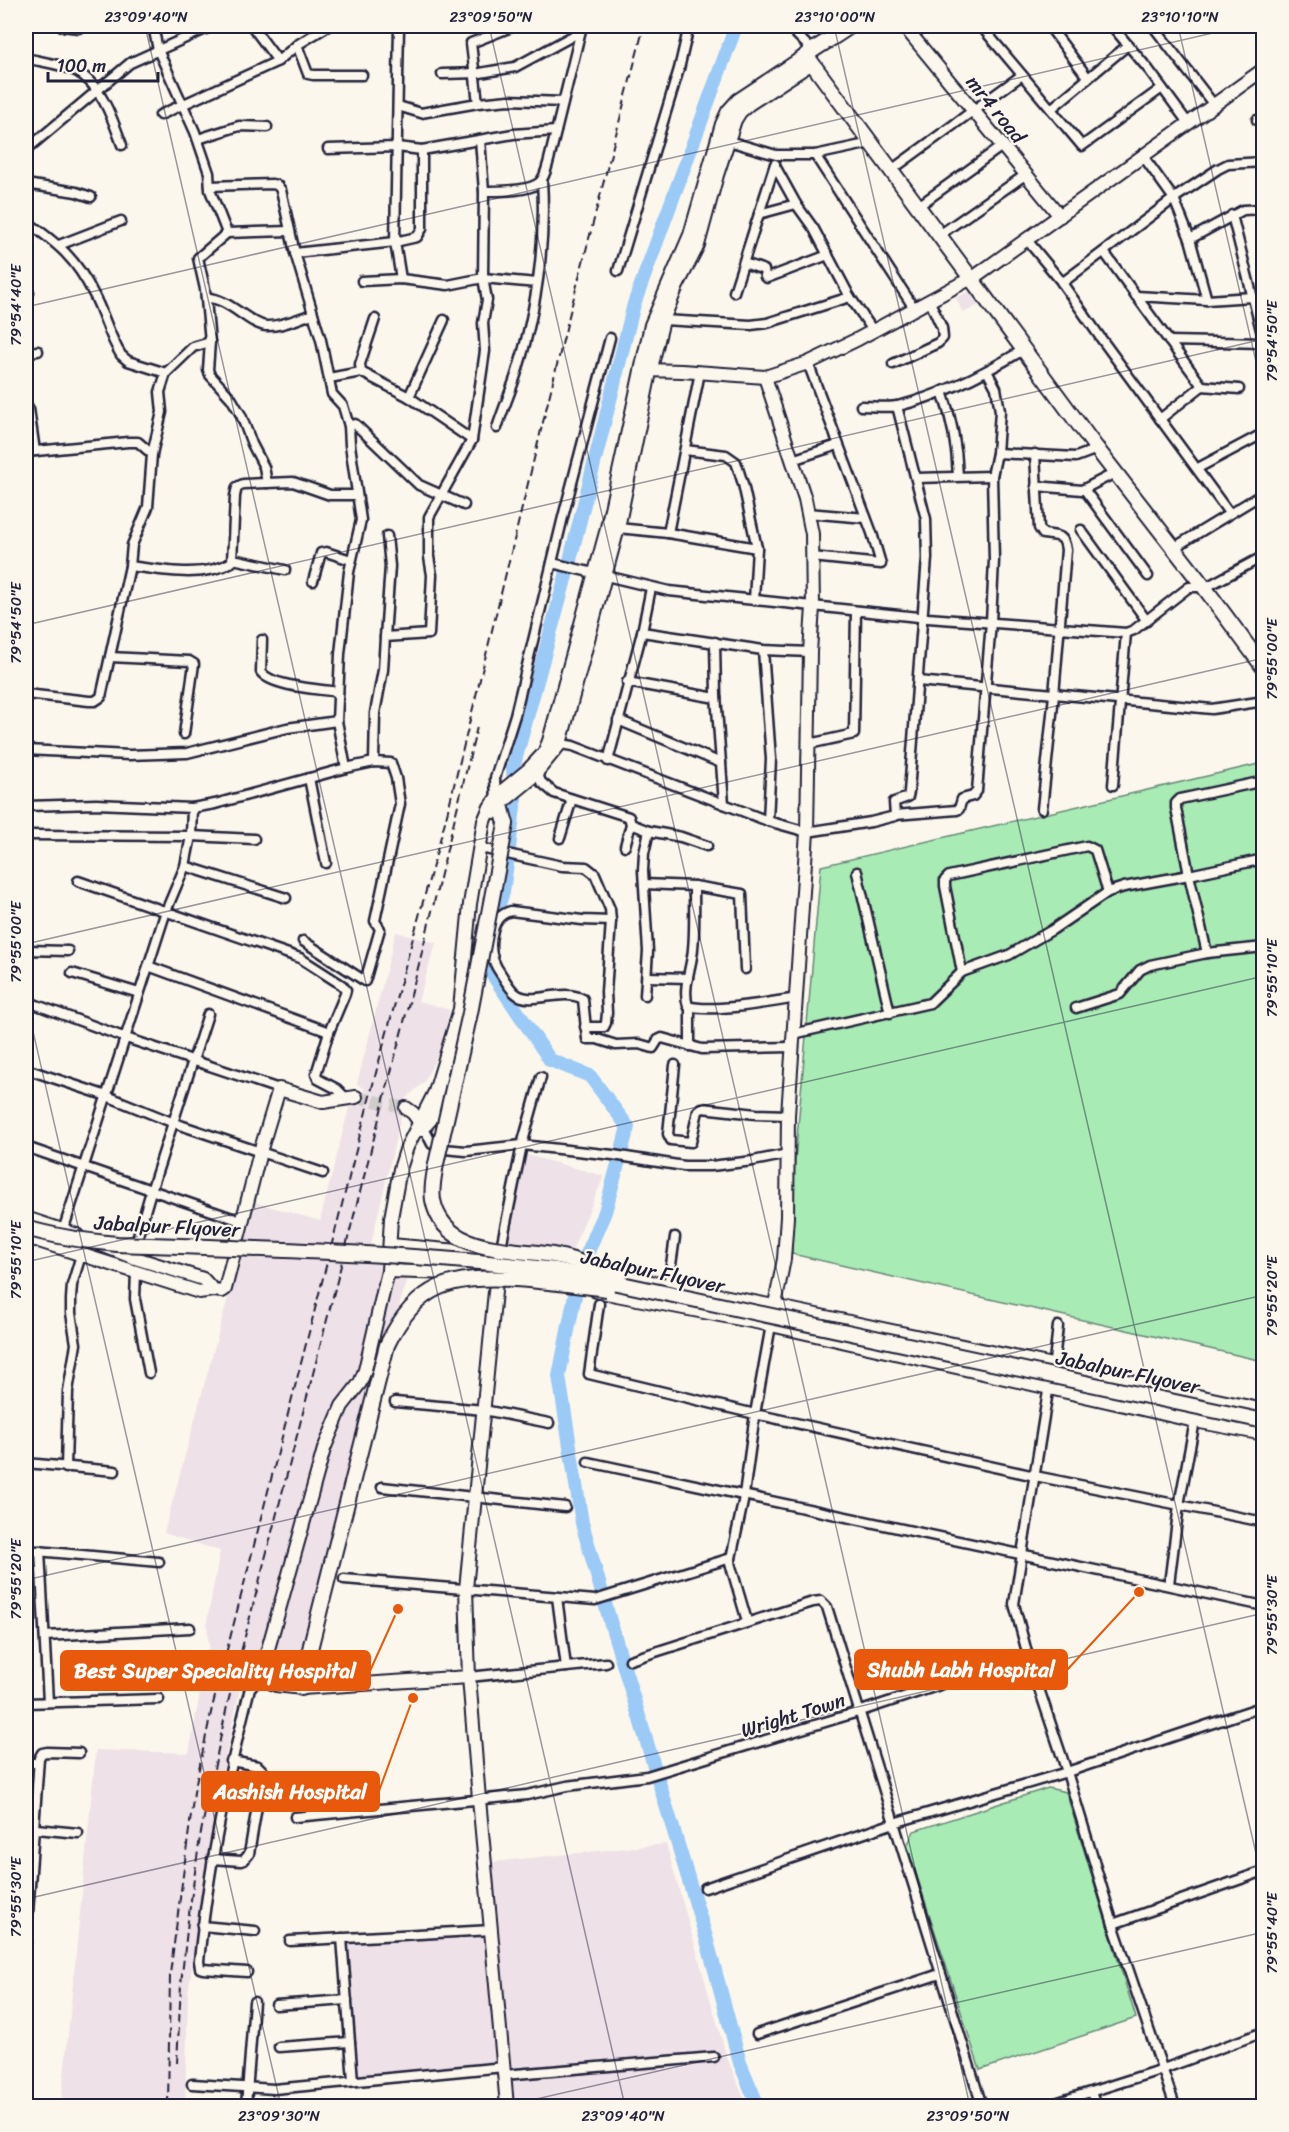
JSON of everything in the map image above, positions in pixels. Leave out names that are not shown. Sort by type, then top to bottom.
[{"type":"main road","points":[[812,57],[818,46],[826,44],[850,26]]},
{"type":"main road","points":[[812,57],[871,143],[897,166],[945,231],[1023,350],[1180,544],[1263,668]]},
{"type":"main road","points":[[812,57],[1100,448],[1115,472],[1263,658]]},
{"type":"main road","points":[[499,801],[506,824],[471,1013],[436,1164],[434,1202],[440,1217],[448,1228],[473,1244],[559,1256],[634,1280],[643,1289]]},
{"type":"main road","name":"Jabalpur Flyover","points":[[26,1228],[48,1235],[117,1244],[394,1255],[556,1270],[1263,1421]]},
{"type":"main road","points":[[302,1688],[387,1345],[399,1322],[412,1306],[427,1294],[443,1286],[473,1278],[533,1280],[626,1291],[643,1289]]},
{"type":"street","points":[[62,26],[79,28]]},
{"type":"street","points":[[153,26],[158,50],[198,139],[209,173],[210,186],[227,233]]},
{"type":"street","points":[[26,150],[130,63],[203,28],[212,26]]},
{"type":"street","points":[[252,26],[278,61]]},
{"type":"street","points":[[160,115],[278,61],[297,45],[328,26]]},
{"type":"street","points":[[399,26],[395,242],[401,279]]},
{"type":"street","points":[[478,103],[471,43],[514,26]]},
{"type":"street","points":[[618,271],[667,108],[688,26]]},
{"type":"street","points":[[265,1680],[263,1667],[266,1651],[324,1449],[342,1406],[360,1383],[365,1370],[388,1271],[395,1185],[407,1147],[435,1092],[460,1009],[465,938],[479,841],[490,807],[532,773],[543,753],[555,743],[601,576],[645,370],[677,286],[698,245],[717,175],[728,111],[738,100],[812,57],[788,26]]},
{"type":"street","name":"mr4 road","points":[[904,26],[1060,216]]},
{"type":"street","points":[[981,26],[1082,146],[1162,88]]},
{"type":"street","points":[[1049,26],[1088,78]]},
{"type":"street","points":[[1112,26],[1188,123]]},
{"type":"street","points":[[1153,26],[1214,105]]},
{"type":"street","points":[[442,74],[475,73],[515,67],[581,29]]},
{"type":"street","points":[[497,428],[517,373],[537,283],[542,180],[581,29]]},
{"type":"street","points":[[297,45],[308,74],[362,75]]},
{"type":"street","points":[[1051,109],[1128,45]]},
{"type":"street","points":[[26,58],[75,71],[90,82],[114,121],[122,146]]},
{"type":"street","points":[[645,370],[765,377],[808,363],[874,332],[914,308],[930,302],[975,277],[1263,69]]},
{"type":"street","points":[[897,166],[1022,75]]},
{"type":"street","points":[[398,105],[421,112],[508,100],[564,102]]},
{"type":"street","points":[[198,139],[239,126],[267,127]]},
{"type":"street","points":[[328,149],[397,147],[422,150],[546,130],[556,131]]},
{"type":"street","points":[[723,139],[776,155],[815,155],[844,151],[871,143]]},
{"type":"street","points":[[601,576],[618,528],[651,325],[690,235],[723,139]]},
{"type":"street","points":[[385,637],[429,634],[432,575],[429,557],[429,517],[472,440],[485,351],[483,322],[487,300],[483,278],[484,191],[480,140]]},
{"type":"street","points":[[924,202],[1002,146]]},
{"type":"street","points":[[295,253],[395,242],[417,237],[422,230],[422,150]]},
{"type":"street","points":[[734,292],[775,166],[776,155]]},
{"type":"street","points":[[815,155],[914,308]]},
{"type":"street","points":[[1143,156],[1174,199],[1190,239],[1207,300]]},
{"type":"street","points":[[1062,283],[1174,199],[1228,164],[1263,162]]},
{"type":"street","points":[[775,166],[796,204],[814,229],[850,297],[874,332]]},
{"type":"street","points":[[945,231],[1025,175]]},
{"type":"street","points":[[484,191],[517,189],[535,185],[542,180]]},
{"type":"street","points":[[26,184],[76,192],[91,197]]},
{"type":"street","points":[[210,186],[277,185],[280,190],[332,394],[343,406],[349,426],[361,520],[351,560],[340,654],[337,721],[345,768]]},
{"type":"street","points":[[759,214],[796,204]]},
{"type":"street","points":[[1190,239],[1243,210],[1263,209]]},
{"type":"street","points":[[1169,341],[1263,343],[1232,215]]},
{"type":"street","points":[[26,221],[59,245],[76,264],[94,295],[121,355],[128,361],[166,373]]},
{"type":"street","points":[[59,245],[121,221]]},
{"type":"street","points":[[267,483],[263,463],[252,444],[241,415],[231,398],[210,375],[208,369],[210,342],[206,298],[198,258],[227,233],[290,231]]},
{"type":"street","points":[[1027,240],[1062,283],[1229,513]]},
{"type":"street","points":[[1104,252],[1202,386]]},
{"type":"street","points":[[744,263],[764,270],[767,278],[828,255]]},
{"type":"street","points":[[362,281],[401,279],[448,285],[483,278],[537,283]]},
{"type":"street","points":[[1136,296],[1207,300],[1252,297]]},
{"type":"street","points":[[663,320],[751,325],[767,323],[850,297]]},
{"type":"street","points":[[206,298],[212,298],[239,310],[258,323],[267,326],[313,314]]},
{"type":"street","points":[[893,364],[938,343],[943,338],[942,328],[930,302]]},
{"type":"street","points":[[361,372],[360,364],[375,319]]},
{"type":"street","points":[[409,397],[444,320]]},
{"type":"street","points":[[419,1127],[434,1116],[467,1010],[470,955],[478,888],[488,832],[499,801],[495,778],[515,715],[556,564],[610,338]]},
{"type":"street","points":[[26,694],[94,701],[101,697],[130,566],[132,546],[148,507],[152,454],[162,412],[160,392],[166,373],[193,347],[210,342]]},
{"type":"street","points":[[861,406],[897,406],[942,391],[987,371],[1023,350]]},
{"type":"street","points":[[26,352],[38,351]]},
{"type":"street","points":[[808,363],[881,564],[812,557]]},
{"type":"street","points":[[555,743],[573,746],[768,821],[807,832],[871,822],[895,814],[959,809],[962,798],[976,794],[991,622],[994,560],[992,476],[997,453],[1000,411],[999,398],[987,371]]},
{"type":"street","points":[[329,378],[361,372],[409,397],[472,440]]},
{"type":"street","points":[[668,533],[700,372]]},
{"type":"street","points":[[747,1621],[729,1563],[744,1495],[755,1414],[784,1259],[787,1217],[788,1115],[807,832],[813,607],[812,534],[792,460],[765,377]]},
{"type":"street","points":[[1160,419],[1202,386],[1239,389]]},
{"type":"street","points":[[942,391],[950,414],[957,450],[958,476]]},
{"type":"street","points":[[26,404],[29,410],[35,451]]},
{"type":"street","points":[[895,814],[894,802],[909,795],[927,558],[926,519],[897,406]]},
{"type":"street","points":[[349,426],[355,424],[419,485],[464,505]]},
{"type":"street","points":[[1198,468],[1263,433]]},
{"type":"street","points":[[26,452],[128,441],[138,442],[152,454]]},
{"type":"street","points":[[792,460],[838,445]]},
{"type":"street","points":[[997,453],[1076,457],[1100,448]]},
{"type":"street","points":[[685,450],[726,455],[735,462],[743,484],[756,548],[754,600]]},
{"type":"street","points":[[1035,454],[1041,532],[1061,537],[1066,550],[1042,809]]},
{"type":"street","points":[[1036,486],[1084,489],[1115,472]]},
{"type":"street","points":[[916,478],[992,476]]},
{"type":"street","points":[[130,566],[188,572],[229,564],[233,559],[235,496],[237,487],[243,484],[293,482],[330,495],[357,495]]},
{"type":"street","points":[[1084,489],[1148,576]]},
{"type":"street","points":[[1180,544],[1263,493]]},
{"type":"street","points":[[807,513],[866,518]]},
{"type":"street","points":[[618,528],[668,533],[756,548]]},
{"type":"street","points":[[1082,530],[1147,621]]},
{"type":"street","points":[[374,762],[375,713],[383,670],[390,566],[387,536]]},
{"type":"street","points":[[314,581],[321,553],[326,552],[351,560]]},
{"type":"street","points":[[556,564],[651,588],[921,618],[1126,633],[1147,621],[1189,587],[1207,586],[1262,558]]},
{"type":"street","points":[[233,559],[285,570]]},
{"type":"street","points":[[608,761],[642,632],[651,588]]},
{"type":"street","points":[[809,744],[854,734],[856,611]]},
{"type":"street","points":[[642,632],[763,650],[810,652]]},
{"type":"street","points":[[1113,785],[1126,633]]},
{"type":"street","points":[[262,640],[261,672],[265,677],[282,683],[338,692]]},
{"type":"street","points":[[715,642],[716,698],[724,804]]},
{"type":"street","points":[[763,650],[771,759],[768,821]]},
{"type":"street","points":[[110,657],[189,661],[194,664],[184,734]]},
{"type":"street","points":[[918,681],[1212,709],[1263,701]]},
{"type":"street","points":[[627,682],[716,698]]},
{"type":"street","points":[[618,720],[722,762]]},
{"type":"street","points":[[26,750],[129,754],[191,752],[287,728],[337,721]]},
{"type":"street","points":[[26,806],[96,804],[192,808],[215,804],[345,768],[374,762],[391,763],[400,804],[375,921],[380,929],[365,981],[303,942]]},
{"type":"street","points":[[532,773],[549,790],[629,817],[631,824],[625,846]]},
{"type":"street","points":[[309,778],[327,863]]},
{"type":"street","points":[[1207,953],[1189,875],[1176,803],[1180,799],[1263,782]]},
{"type":"street","points":[[560,838],[572,799]]},
{"type":"street","points":[[57,1248],[166,911],[185,866],[191,836],[192,808]]},
{"type":"street","points":[[631,824],[707,846]]},
{"type":"street","points":[[645,995],[647,977],[644,853],[649,831]]},
{"type":"street","points":[[26,835],[254,838]]},
{"type":"street","points":[[962,972],[945,886],[945,880],[949,876],[1087,846],[1095,850],[1108,892]]},
{"type":"street","points":[[485,849],[562,866],[586,867],[592,870],[610,909],[612,937],[606,992],[606,1023],[604,1027],[585,1027]]},
{"type":"street","points":[[793,1034],[930,1003],[962,972],[1009,955],[1052,930],[1108,892],[1263,859]]},
{"type":"street","points":[[185,866],[286,898]]},
{"type":"street","points":[[857,872],[890,1013]]},
{"type":"street","points":[[78,881],[300,958],[342,985],[346,990],[329,1032],[316,1074],[317,1077],[351,1097]]},
{"type":"street","points":[[644,884],[694,886],[742,894],[746,969]]},
{"type":"street","points":[[690,1046],[690,1007],[687,1001],[693,949],[694,886]]},
{"type":"street","points":[[611,921],[582,920],[511,911],[498,917],[492,934],[492,958],[515,993],[524,998],[535,999],[553,995],[580,997],[585,1001],[587,1039],[597,1039],[610,1044],[639,1044],[653,1048],[662,1038],[702,1049],[792,1047]]},
{"type":"street","points":[[1076,1008],[1120,994],[1140,970],[1150,965],[1207,953],[1263,946]]},
{"type":"street","points":[[26,950],[68,951]]},
{"type":"street","points":[[323,972],[329,958]]},
{"type":"street","points":[[148,966],[329,1032]]},
{"type":"street","points":[[72,973],[139,993]]},
{"type":"street","points":[[647,977],[688,978]]},
{"type":"street","points":[[690,1007],[762,1004],[797,998]]},
{"type":"street","points":[[26,1001],[192,1060],[323,1102],[351,1097]]},
{"type":"street","points":[[132,1257],[208,1014]]},
{"type":"street","points":[[675,1065],[668,1134],[671,1140],[691,1142],[698,1111],[702,1108],[788,1115]]},
{"type":"street","points":[[26,1069],[107,1095],[174,1123],[323,1173]]},
{"type":"street","points":[[507,2106],[469,1677],[466,1588],[497,1274],[522,1145],[541,1077]]},
{"type":"street","points":[[26,1237],[199,1292],[222,1291],[225,1289],[241,1221],[279,1089]]},
{"type":"street","points":[[406,1108],[432,1144],[444,1149],[466,1151],[522,1145],[684,1166],[711,1166],[788,1154]]},
{"type":"street","points":[[26,1147],[241,1221]]},
{"type":"street","points":[[26,1218],[203,1280],[213,1290]]},
{"type":"street","points":[[668,1286],[675,1237]]},
{"type":"street","points":[[391,1245],[500,1255],[576,1267],[774,1306],[1263,1410]]},
{"type":"street","points":[[66,1468],[68,1391],[76,1344],[71,1299],[72,1285],[81,1256]]},
{"type":"street","points":[[388,1271],[497,1274],[593,1290],[771,1324],[1195,1421],[1263,1434]]},
{"type":"street","points":[[136,1272],[135,1299],[149,1373]]},
{"type":"street","points":[[598,1304],[589,1374],[755,1414],[1035,1476],[1263,1522]]},
{"type":"street","points":[[1058,1326],[1054,1365],[1014,1604],[1028,1656],[1067,1772],[1113,1923],[1175,2106]]},
{"type":"street","points":[[395,1402],[484,1410],[549,1423]]},
{"type":"street","points":[[1169,1584],[1179,1504],[1195,1421]]},
{"type":"street","points":[[588,1462],[1169,1584],[1263,1606]]},
{"type":"street","points":[[26,1463],[115,1471]]},
{"type":"street","points":[[382,1487],[565,1507]]},
{"type":"street","points":[[26,1550],[159,1563]]},
{"type":"street","points":[[40,1551],[48,1702]]},
{"type":"street","points":[[344,1579],[595,1600],[730,1558]]},
{"type":"street","points":[[557,1597],[566,1667]]},
{"type":"street","points":[[630,1660],[747,1621],[821,1601],[827,1607],[982,2106]]},
{"type":"street","points":[[45,1636],[190,1629]]},
{"type":"street","name":"Wright Town","points":[[295,1817],[527,1795],[567,1786],[647,1776],[858,1712],[1028,1656]]},
{"type":"street","points":[[247,1972],[200,1968],[199,1961],[212,1859],[231,1761],[250,1688],[254,1684],[265,1680],[276,1685],[302,1688],[469,1677],[606,1663]]},
{"type":"street","points":[[26,1703],[159,1699]]},
{"type":"street","points":[[705,1888],[894,1822],[1067,1772],[1263,1706]]},
{"type":"street","points":[[26,1942],[30,1828],[38,1763],[42,1753],[79,1753]]},
{"type":"street","points":[[212,1859],[241,1861],[249,1854],[263,1771],[258,1766],[231,1761]]},
{"type":"street","points":[[26,1763],[38,1763]]},
{"type":"street","points":[[30,1828],[78,1833]]},
{"type":"street","points":[[1113,1923],[1263,1871]]},
{"type":"street","points":[[202,1926],[255,1930]]},
{"type":"street","points":[[290,1941],[492,1930]]},
{"type":"street","points":[[342,1938],[354,2081]]},
{"type":"street","points":[[757,2034],[940,1974]]},
{"type":"street","points":[[276,2005],[347,2000]]},
{"type":"street","points":[[246,2106],[254,2002]]},
{"type":"street","points":[[1046,2106],[1163,2069],[1263,2032]]},
{"type":"street","points":[[279,2047],[350,2042]]},
{"type":"street","points":[[192,2084],[274,2089],[354,2081],[714,2057]]},
{"type":"street","points":[[1091,2092],[1096,2106]]},
{"type":"shaded area","points":[[972,290],[979,305],[963,313],[956,298]]},
{"type":"shaded area","points":[[396,932],[436,943],[418,1001],[450,1010],[438,1054],[424,1082],[405,1099],[370,1248],[411,1263],[297,1682],[243,1674],[226,1754],[188,1993],[185,2106],[61,2106],[96,1750],[189,1753],[209,1646],[207,1622],[220,1551],[164,1533],[254,1202],[320,1221],[350,1104],[360,1106],[364,1088],[357,1084]]},
{"type":"shaded area","points":[[523,1154],[604,1176],[570,1255],[504,1245]]},
{"type":"shaded area","points":[[666,1844],[727,2058],[747,2106],[512,2106],[492,1862]]},
{"type":"shaded area","points":[[489,1933],[501,2064],[356,2078],[346,1941]]},
{"type":"green space","points":[[1263,763],[1263,1361],[792,1254],[794,1172],[821,866]]},
{"type":"green space","points":[[1048,1788],[1066,1792],[1136,2018],[980,2070],[907,1846],[914,1831]]},
{"type":"waterway","points":[[509,848],[515,799],[513,768],[566,576],[634,304],[736,26]]},
{"type":"waterway","points":[[507,863],[503,892],[487,940],[490,971],[550,1060],[590,1076],[628,1127],[605,1212],[580,1270],[559,1376],[582,1523],[706,1937],[740,2063],[758,2106]]},
{"type":"tunnel","points":[[356,1097],[406,1108]]},
{"type":"railway","points":[[168,2106],[170,1974],[194,1792],[212,1708],[378,1065],[446,818],[569,316],[644,26]]},
{"type":"railway","points":[[177,2063],[181,1984],[188,1921],[200,1837],[227,1706],[419,964],[477,727]]},
{"type":"place","name":"Shubh Labh Hospital","points":[[1139,1592]]},
{"type":"place","name":"Best Super Speciality Hospital","points":[[398,1609]]},
{"type":"place","name":"Aashish Hospital","points":[[413,1698]]}]
